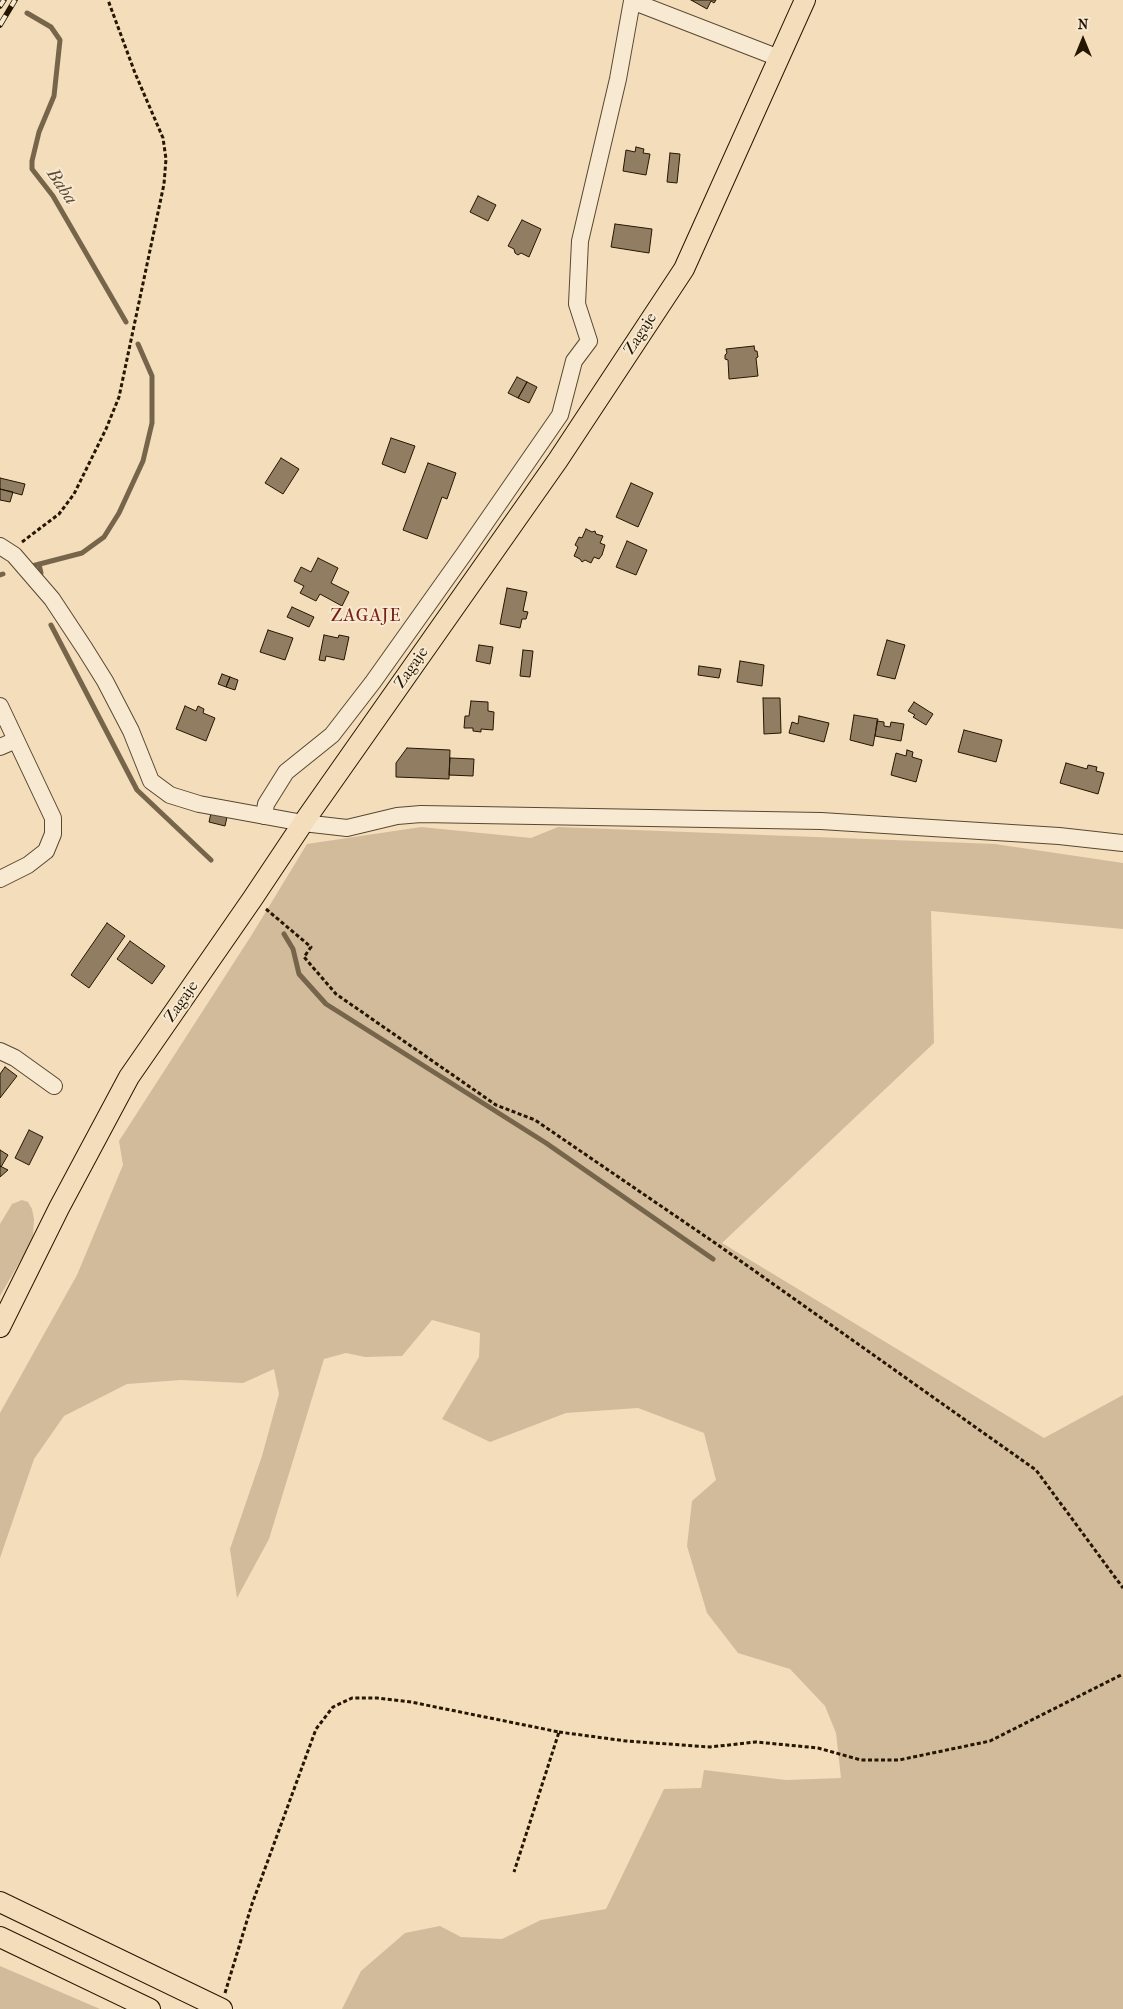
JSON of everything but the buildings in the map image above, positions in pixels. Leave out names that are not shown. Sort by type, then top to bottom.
[{"type":"main road","name":"Zagaje","points":[[0,1327],[59,1208],[129,1077],[303,823],[558,460],[684,269],[805,0]]},
{"type":"main road","points":[[0,1902],[221,2008]]},
{"type":"main road","points":[[0,1937],[150,2009]]},
{"type":"street","points":[[264,816],[266,804],[286,772],[332,735],[373,682],[560,415],[574,360],[589,341],[577,304],[580,241],[618,79],[632,1],[779,58]]},
{"type":"street","points":[[0,546],[14,555],[52,599],[85,649],[105,681],[131,732],[151,781],[170,795],[199,804],[303,823],[347,828],[397,816],[421,814],[811,821],[1059,836],[1123,843]]},
{"type":"street","points":[[0,706],[53,818],[53,834],[46,851],[28,865],[0,879]]},
{"type":"street","points":[[0,747],[16,740]]},
{"type":"street","points":[[0,1051],[15,1058],[54,1086]]},
{"type":"path","points":[[14,555],[21,543],[59,514],[74,494],[106,429],[119,397],[164,184],[166,159],[162,138],[108,0]]},
{"type":"path","points":[[253,898],[311,947],[304,957],[336,994],[496,1104],[534,1120],[710,1240],[1036,1470],[1123,1588]]},
{"type":"path","points":[[221,2008],[252,1904],[316,1729],[333,1707],[352,1698],[377,1698],[411,1702],[559,1732],[626,1741],[710,1747],[756,1742],[818,1748],[861,1760],[899,1760],[990,1741],[1123,1674]]},
{"type":"path","points":[[514,1872],[559,1732]]},
{"type":"shaded area","points":[[421,827],[531,838],[558,827],[995,844],[1123,863],[1123,929],[931,911],[934,1043],[722,1243],[1044,1438],[1123,1395],[1123,2009],[342,2009],[361,1971],[405,1933],[440,1926],[461,1937],[502,1939],[541,1920],[606,1909],[664,1789],[701,1788],[704,1770],[786,1780],[841,1778],[836,1733],[825,1706],[790,1669],[738,1653],[707,1613],[687,1546],[692,1501],[716,1480],[704,1433],[638,1408],[566,1413],[490,1442],[442,1419],[479,1357],[480,1333],[432,1320],[402,1356],[365,1357],[346,1353],[324,1359],[269,1539],[237,1598],[230,1549],[262,1456],[279,1394],[274,1369],[243,1383],[181,1380],[127,1384],[64,1416],[34,1459],[0,1558],[0,1413],[77,1275],[123,1165],[119,1141],[251,936],[307,844]]},
{"type":"shaded area","points":[[22,1200],[28,1202],[32,1209],[34,1219],[33,1235],[30,1244],[0,1296],[0,1224],[12,1204]]},
{"type":"shaded area","points":[[0,1966],[100,2009],[0,2009]]},
{"type":"waterway","name":"Baba","points":[[27,13],[51,27],[60,40],[54,96],[39,132],[32,169],[53,196],[126,322]]},
{"type":"waterway","name":"Baba","points":[[32,566],[82,553],[104,537],[119,513],[143,461],[152,423],[152,376],[138,344]]},
{"type":"waterway","points":[[39,564],[41,573]]},
{"type":"waterway","points":[[51,625],[137,790],[211,860]]},
{"type":"waterway","points":[[284,934],[293,949],[299,974],[326,1004],[546,1143],[713,1259]]},
{"type":"railway","points":[[0,6],[4,0]]},
{"type":"railway","points":[[0,25],[15,0]]},
{"type":"district","name":"ZAGAJE","points":[[366,617]]}]
